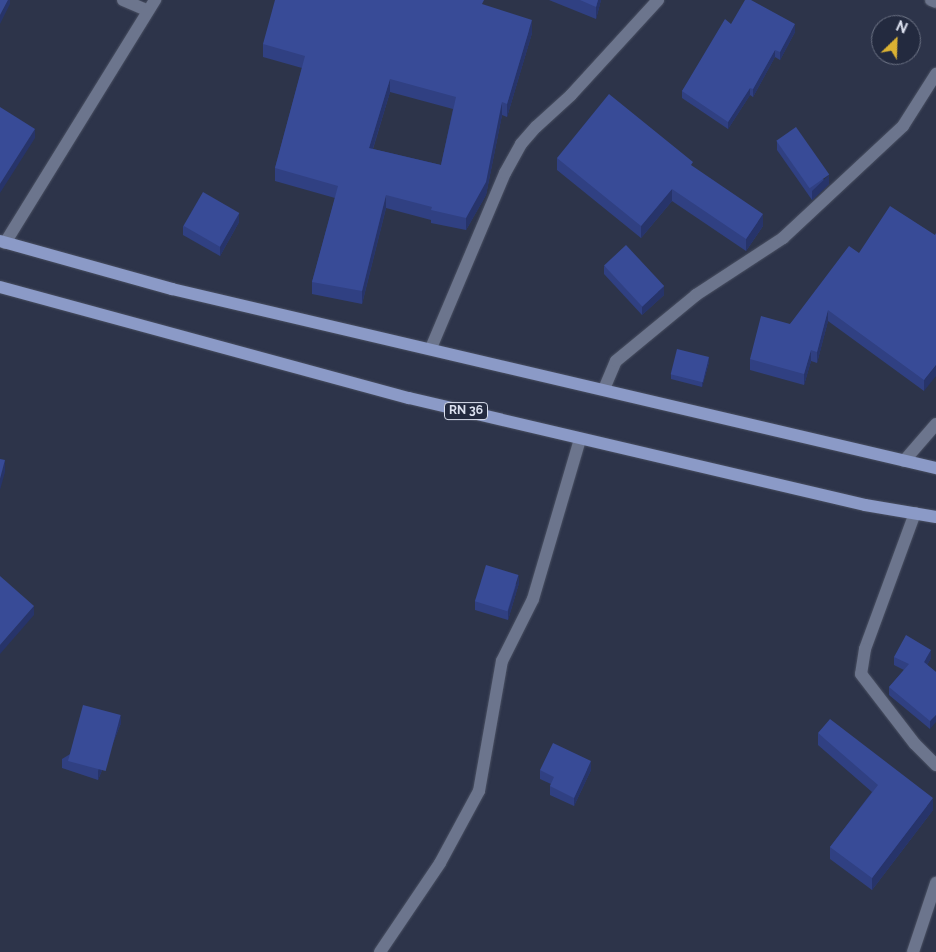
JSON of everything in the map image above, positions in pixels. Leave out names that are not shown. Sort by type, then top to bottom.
[{"type":"main road","points":[[3,242],[172,289],[936,468]]},
{"type":"main road","name":"RN 36","points":[[0,287],[409,398],[865,505],[936,517]]},
{"type":"street","points":[[3,242],[151,5],[123,0]]},
{"type":"street","points":[[430,348],[505,173],[521,144],[536,127],[571,95],[658,0]]},
{"type":"street","points":[[931,0],[936,2]]},
{"type":"street","points":[[604,389],[616,361],[696,296],[783,238],[903,126],[936,74]]},
{"type":"street","points":[[904,461],[936,424]]},
{"type":"street","points":[[380,952],[440,863],[479,791],[502,661],[533,600],[580,439]]},
{"type":"street","points":[[915,512],[865,649],[861,674],[904,731],[936,765]]},
{"type":"street","points":[[913,952],[936,883]]},
{"type":"building","points":[[0,0],[8,0],[0,15]]},
{"type":"building","points":[[275,0],[484,0],[482,4],[532,20],[507,104],[502,102],[486,182],[466,218],[431,210],[432,207],[386,195],[362,291],[312,282],[338,186],[275,168],[305,56],[263,44]],"holes":[[[390,79],[456,97],[441,165],[369,148]]]},
{"type":"building","points":[[580,0],[598,0],[596,7]]},
{"type":"building","points":[[745,0],[751,0],[795,24],[780,52],[775,50],[753,89],[750,88],[728,122],[682,91],[725,19],[731,24]]},
{"type":"building","points":[[609,94],[693,162],[691,165],[763,214],[746,239],[672,189],[641,226],[557,158]]},
{"type":"building","points":[[0,107],[35,129],[0,184]]},
{"type":"building","points":[[796,127],[829,175],[810,188],[776,141]]},
{"type":"building","points":[[203,192],[239,213],[220,247],[184,226]]},
{"type":"building","points":[[890,206],[935,235],[936,233],[936,365],[924,380],[828,310],[817,352],[811,350],[804,374],[750,359],[761,316],[790,324],[849,246],[859,253]]},
{"type":"building","points":[[626,245],[664,286],[642,306],[604,265]]},
{"type":"building","points":[[677,349],[709,357],[703,382],[671,374]]},
{"type":"building","points":[[0,459],[5,460],[0,479]]},
{"type":"building","points":[[486,565],[519,575],[507,611],[475,601]]},
{"type":"building","points":[[0,576],[34,606],[0,645]]},
{"type":"building","points":[[906,635],[931,650],[924,662],[936,672],[936,715],[930,721],[889,687],[909,664],[894,657]]},
{"type":"building","points":[[83,705],[121,715],[106,771],[68,761]]},
{"type":"building","points":[[830,719],[933,798],[872,878],[830,847],[878,785],[818,733]]},
{"type":"building","points":[[553,743],[591,761],[574,798],[550,786],[554,777],[540,770]]}]
